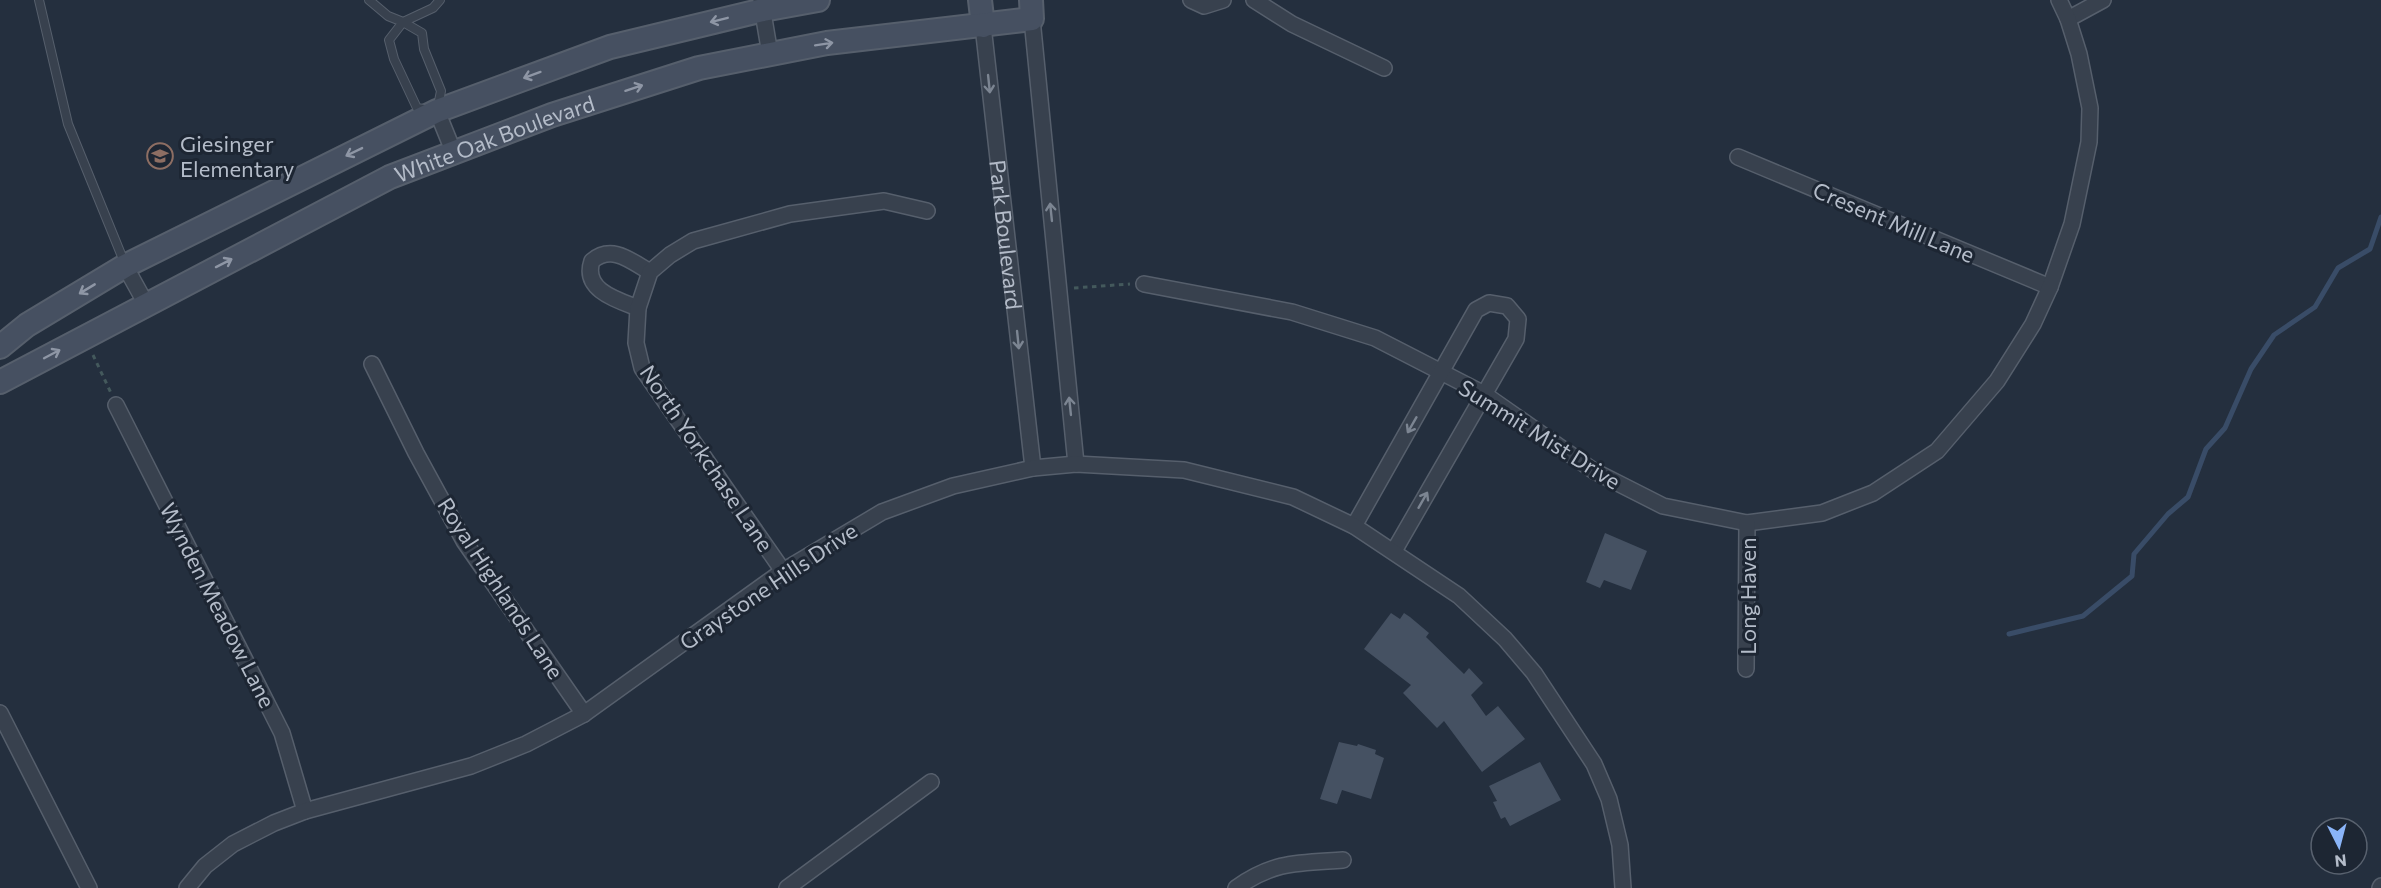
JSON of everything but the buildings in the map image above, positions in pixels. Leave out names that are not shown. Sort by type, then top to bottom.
[{"type":"street","name":"White Oak Boulevard","points":[[0,347],[27,325],[125,266],[437,111],[610,47],[762,5],[818,0]]},
{"type":"street","name":"Park Boulevard","points":[[980,0],[1033,468]]},
{"type":"street","points":[[1191,0],[1204,6],[1223,0]]},
{"type":"street","points":[[1254,0],[1292,24],[1384,68]]},
{"type":"street","name":"Summit Mist Drive","points":[[1144,284],[1222,297],[1313,318],[1375,338],[1441,374],[1484,394],[1594,471],[1663,506],[1747,523],[1822,513],[1874,493],[1937,451],[1997,381],[2033,324],[2050,288],[2072,224],[2089,142],[2090,108],[2079,54],[2068,19],[2059,0]]},
{"type":"street","points":[[2068,19],[2103,0]]},
{"type":"street","points":[[762,5],[770,54]]},
{"type":"street","name":"White Oak Boulevard","points":[[0,382],[390,177],[552,115],[699,68],[827,43],[983,26],[1032,10]]},
{"type":"street","name":"Park Boulevard","points":[[1032,10],[1076,464]]},
{"type":"street","points":[[437,111],[454,153]]},
{"type":"street","name":"Cresent Mill Lane","points":[[1738,157],[2050,288]]},
{"type":"street","points":[[638,308],[610,297],[596,287],[589,269],[592,261],[607,252],[617,253],[650,272],[670,255],[693,241],[790,214],[884,201],[927,211]]},
{"type":"street","points":[[125,266],[146,304]]},
{"type":"street","name":"North Yorkchase Lane","points":[[650,272],[638,308],[636,343],[642,368],[783,571]]},
{"type":"street","points":[[1354,526],[1476,310],[1489,303],[1507,306],[1518,319],[1516,339],[1394,551]]},
{"type":"street","name":"Royal Highlands Lane","points":[[372,364],[416,453],[464,541],[584,714]]},
{"type":"street","name":"Wynden Meadow Lane","points":[[116,405],[282,733],[305,811]]},
{"type":"street","name":"Graystone Hills Drive","points":[[187,888],[205,866],[233,844],[274,823],[305,811],[471,766],[526,744],[584,714],[783,571],[882,512],[953,486],[1033,468],[1076,464],[1184,470],[1293,497],[1354,526],[1459,596],[1505,639],[1534,673],[1594,764],[1609,799],[1620,845],[1623,888]]},
{"type":"street","name":"Long Haven","points":[[1746,669],[1747,523]]},
{"type":"street","points":[[0,713],[88,888]]},
{"type":"street","points":[[791,887],[931,782]]},
{"type":"street","points":[[1236,888],[1256,874],[1291,863],[1343,860]]},
{"type":"lane","points":[[369,0],[388,16],[403,22],[422,33],[424,49],[441,91],[437,111],[417,108],[394,59],[388,40],[403,22],[433,8],[440,0]]},
{"type":"lane","points":[[40,1],[68,124],[125,266]]},
{"type":"path","points":[[1059,289],[1144,284]]},
{"type":"path","points":[[85,336],[116,405]]},
{"type":"waterway","points":[[2009,634],[2083,616],[2132,576],[2134,554],[2168,514],[2188,497],[2206,449],[2225,428],[2251,369],[2274,335],[2315,307],[2338,268],[2370,249],[2381,217]]},
{"type":"place","name":"Giesinger Elementary","points":[[160,156]]}]
